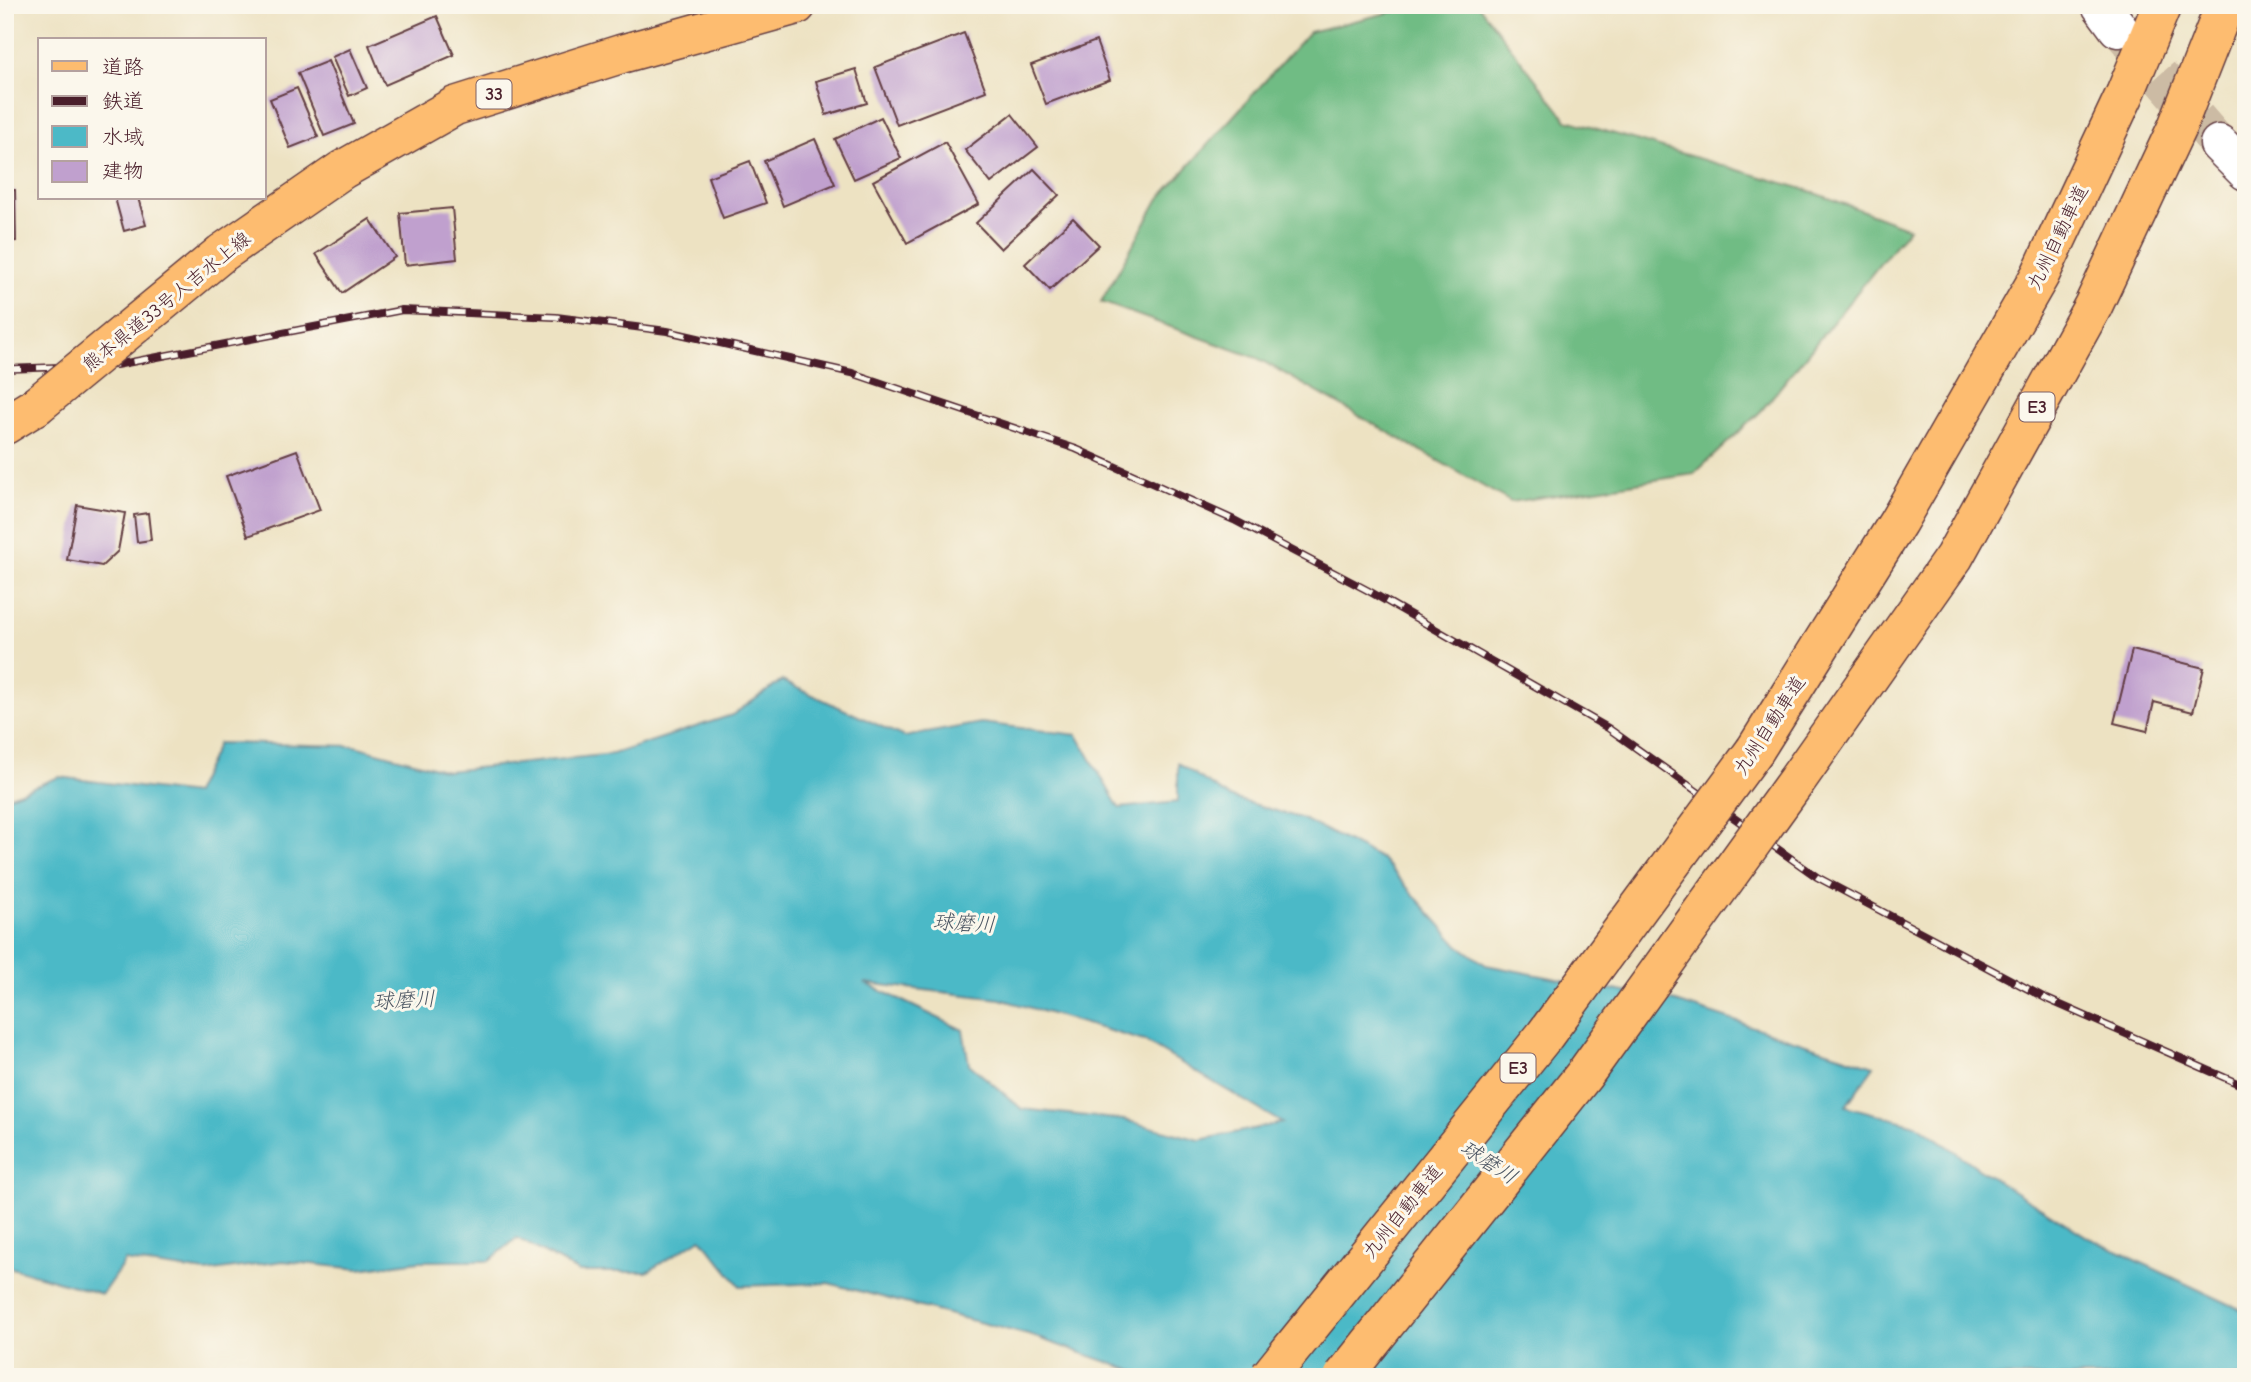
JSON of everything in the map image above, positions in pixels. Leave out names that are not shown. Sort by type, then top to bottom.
[{"type":"main road","name":"熊本県道33号人吉水上線","points":[[20,415],[222,253],[342,170],[455,106],[621,54],[797,5]]},
{"type":"main road","name":"九州自動車道","points":[[1269,1377],[1545,1035],[1755,750],[1898,522],[2040,275],[2125,94],[2162,5]]},
{"type":"main road","name":"E3","points":[[1343,1377],[1584,1075],[1797,780],[1961,545],[2093,306],[2177,127],[2225,5]]},
{"type":"street","points":[[2219,144],[2246,171]]},
{"type":"green space","points":[[1420,5],[1478,5],[1567,120],[1807,190],[1909,228],[1761,411],[1694,474],[1511,502],[1257,358],[1101,302],[1158,200],[1309,32]]},
{"type":"water","name":"球磨川","points":[[782,681],[904,737],[981,723],[1077,735],[1119,808],[1178,802],[1178,763],[1229,797],[1303,819],[1382,859],[1458,945],[1486,965],[1676,1002],[1874,1066],[1846,1106],[1919,1126],[1981,1170],[2089,1238],[2246,1312],[2246,1377],[1151,1377],[1032,1336],[828,1283],[740,1286],[701,1238],[647,1272],[579,1272],[517,1238],[489,1261],[419,1261],[359,1269],[283,1261],[206,1272],[125,1261],[102,1294],[5,1266],[5,798],[59,777],[194,794],[218,743],[355,746],[447,771],[613,754],[732,715]],"holes":[[[865,983],[1000,999],[1144,1041],[1282,1123],[1200,1140],[1124,1120],[1022,1109],[969,1064],[963,1030]]]},
{"type":"building","points":[[437,16],[454,55],[385,85],[369,45]]},
{"type":"building","points":[[964,33],[986,91],[897,125],[875,67]]},
{"type":"building","points":[[1096,41],[1110,80],[1046,104],[1031,65]]},
{"type":"building","points":[[350,49],[367,88],[349,96],[332,57]]},
{"type":"building","points":[[328,61],[354,124],[324,136],[298,73]]},
{"type":"building","points":[[856,69],[867,103],[826,115],[816,81]]},
{"type":"building","points":[[297,88],[318,137],[290,148],[270,99]]},
{"type":"building","points":[[1012,114],[1038,147],[991,183],[965,150]]},
{"type":"building","points":[[881,117],[901,158],[854,179],[835,139]]},
{"type":"building","points":[[815,139],[835,184],[783,206],[764,161]]},
{"type":"building","points":[[945,142],[979,204],[907,243],[873,181]]},
{"type":"building","points":[[750,161],[766,203],[723,218],[708,177]]},
{"type":"building","points":[[1034,169],[1059,195],[1001,249],[976,223]]},
{"type":"building","points":[[5,190],[15,190],[16,241],[5,242]]},
{"type":"building","points":[[116,200],[139,200],[146,225],[124,231]]},
{"type":"building","points":[[452,208],[457,259],[405,265],[400,213]]},
{"type":"building","points":[[1073,218],[1099,245],[1050,290],[1025,264]]},
{"type":"building","points":[[370,219],[395,257],[342,293],[316,254]]},
{"type":"building","points":[[297,450],[320,510],[248,536],[226,476]]},
{"type":"building","points":[[77,505],[125,513],[118,551],[102,566],[67,560]]},
{"type":"building","points":[[148,513],[151,540],[137,542],[134,515]]},
{"type":"building","points":[[2132,650],[2204,668],[2193,712],[2154,702],[2147,731],[2114,723]]},
{"type":"tunnel","points":[[2122,32],[2219,144]]},
{"type":"railway","points":[[5,369],[116,365],[402,310],[556,317],[667,331],[852,373],[1076,449],[1234,520],[1367,590],[1608,728],[1817,877],[2047,999],[2246,1087]]}]
